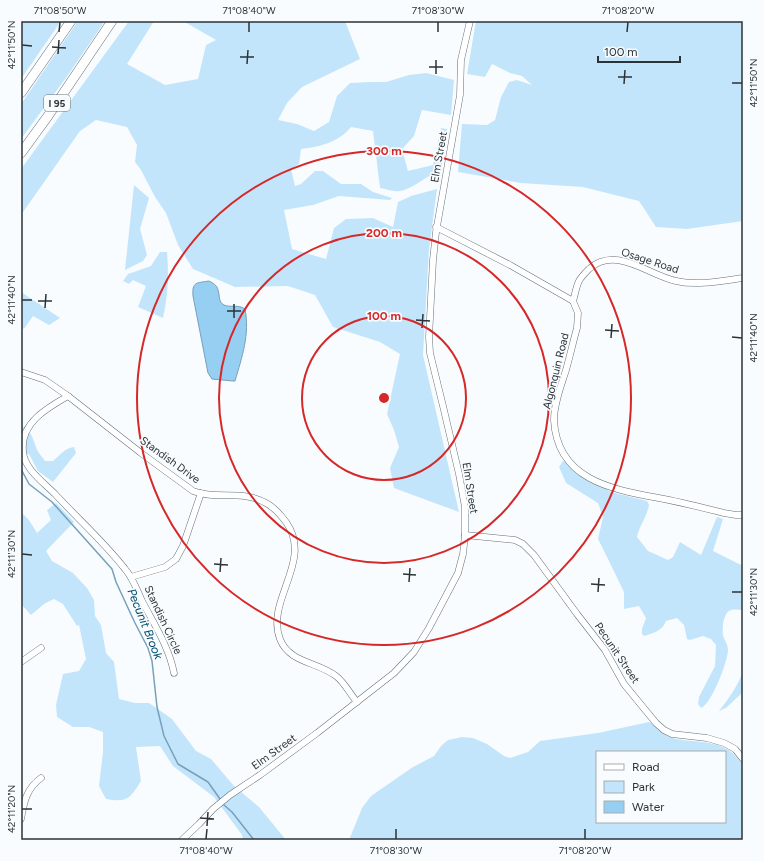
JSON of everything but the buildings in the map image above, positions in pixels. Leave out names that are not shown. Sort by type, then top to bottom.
[{"type":"highway","points":[[21,93],[71,21]]},
{"type":"highway","name":"I 95","points":[[21,153],[48,116],[112,21]]},
{"type":"street","name":"Elm Street","points":[[182,840],[214,808],[230,795],[282,759],[394,674],[421,643],[458,573],[463,554],[465,507],[459,474],[433,367],[429,344],[436,227],[460,95],[461,60],[470,21]]},
{"type":"street","points":[[436,227],[510,265],[573,301]]},
{"type":"street","name":"Osage Road","points":[[573,301],[579,280],[587,270],[594,264],[612,260],[631,264],[680,282],[696,283],[743,278]]},
{"type":"street","name":"Algonquin Road","points":[[573,301],[578,313],[577,328],[560,387],[554,420],[557,440],[563,455],[584,474],[603,485],[724,513],[743,515]]},
{"type":"street","name":"Standish Drive","points":[[21,372],[45,380],[187,487],[201,493],[239,495],[257,499],[272,507],[283,518],[292,533],[295,550],[292,567],[279,610],[278,632],[280,639],[286,649],[293,656],[336,676],[357,702]]},
{"type":"street","points":[[68,396],[47,409],[32,421],[23,445],[24,458],[33,472],[71,513],[111,551],[132,577],[165,567],[176,559],[183,546],[201,493]]},
{"type":"street","name":"Pecunit Street","points":[[465,535],[515,540],[523,544],[534,555],[605,650],[624,684],[656,723],[664,730],[676,735],[707,738],[724,743],[735,749],[743,759]]},
{"type":"street","name":"Standish Circle","points":[[132,577],[169,654],[174,673]]},
{"type":"street","points":[[21,662],[41,648]]},
{"type":"street","points":[[21,819],[27,792],[41,778]]},
{"type":"green space","points":[[21,21],[61,21],[21,79]]},
{"type":"green space","points":[[78,21],[105,21],[21,139],[21,104]]},
{"type":"green space","points":[[129,21],[154,21],[127,64],[165,85],[198,79],[206,45],[216,40],[183,21],[345,21],[360,59],[302,87],[287,103],[278,120],[297,124],[314,131],[329,122],[337,96],[350,83],[386,82],[409,75],[426,73],[454,80],[451,115],[422,110],[414,136],[402,149],[408,171],[433,165],[441,128],[447,129],[441,170],[404,190],[394,191],[380,188],[373,131],[351,127],[341,136],[329,143],[301,149],[299,164],[291,169],[295,186],[301,184],[315,171],[323,171],[341,184],[361,184],[373,192],[392,198],[390,200],[339,196],[313,205],[284,210],[292,249],[326,259],[334,228],[346,219],[373,218],[393,227],[398,202],[411,196],[437,189],[429,249],[423,355],[459,512],[394,488],[390,468],[399,447],[387,414],[400,354],[380,342],[333,327],[315,295],[288,286],[235,287],[193,269],[178,245],[166,213],[135,162],[137,145],[127,127],[96,120],[80,131],[21,215],[21,169]]},
{"type":"green space","points":[[476,21],[743,21],[743,221],[687,229],[656,227],[639,201],[583,187],[521,183],[458,172],[462,124],[487,125],[495,120],[501,97],[509,82],[517,80],[532,85],[522,76],[510,73],[492,64],[485,77],[467,74]]},
{"type":"green space","points":[[134,185],[149,198],[140,229],[147,255],[143,261],[125,270]]},
{"type":"green space","points":[[160,252],[167,252],[168,261],[167,294],[163,318],[138,307],[146,286],[133,280],[129,284],[123,281],[128,274],[151,266]]},
{"type":"green space","points":[[21,292],[60,318],[49,325],[33,316],[24,329],[21,327]]},
{"type":"green space","points":[[21,427],[25,427],[30,432],[37,451],[45,461],[53,461],[65,450],[74,447],[76,453],[53,482],[38,471],[29,454],[21,455]]},
{"type":"green space","points":[[563,461],[566,462],[573,470],[611,492],[647,501],[649,505],[648,509],[637,537],[648,551],[668,560],[673,557],[680,542],[701,555],[717,517],[723,519],[713,551],[743,565],[743,610],[731,610],[726,614],[723,632],[728,648],[727,656],[714,691],[705,705],[701,708],[698,704],[699,697],[715,666],[716,645],[711,639],[703,636],[690,640],[687,639],[684,625],[677,618],[666,621],[660,629],[654,633],[644,636],[642,634],[642,629],[646,618],[639,606],[624,609],[624,592],[598,539],[603,517],[598,503],[566,483],[559,467]]},
{"type":"green space","points":[[56,503],[74,522],[46,551],[52,561],[73,573],[87,588],[94,600],[95,616],[101,625],[106,653],[114,662],[119,699],[135,703],[149,703],[172,719],[196,751],[211,759],[234,786],[259,807],[286,840],[243,840],[242,835],[214,797],[173,766],[160,746],[136,747],[141,781],[128,798],[124,800],[106,799],[99,786],[103,752],[103,732],[89,727],[73,727],[57,717],[56,705],[63,674],[79,671],[86,659],[79,625],[77,626],[63,604],[54,599],[44,604],[31,615],[21,604],[21,512],[29,520],[37,533],[51,520],[47,510]]},
{"type":"green space","points":[[743,671],[743,692],[726,708],[719,711],[736,687]]},
{"type":"green space","points":[[649,722],[672,738],[709,743],[723,747],[732,752],[743,764],[743,840],[349,840],[362,808],[371,796],[413,767],[434,756],[441,746],[448,740],[462,737],[473,738],[487,744],[504,756],[510,758],[528,752],[540,741],[598,733]]},
{"type":"water","points":[[209,281],[217,287],[222,304],[245,309],[247,327],[246,336],[243,354],[235,381],[212,379],[208,373],[193,296],[193,288],[196,284]]},
{"type":"waterway","name":"Pecunit Brook","points":[[21,469],[29,484],[52,502],[112,569],[116,582],[148,648],[152,661],[157,707],[164,736],[178,764],[208,782],[220,799]]},
{"type":"waterway","name":"Pecunit Brook","points":[[224,805],[232,812],[254,840]]}]
